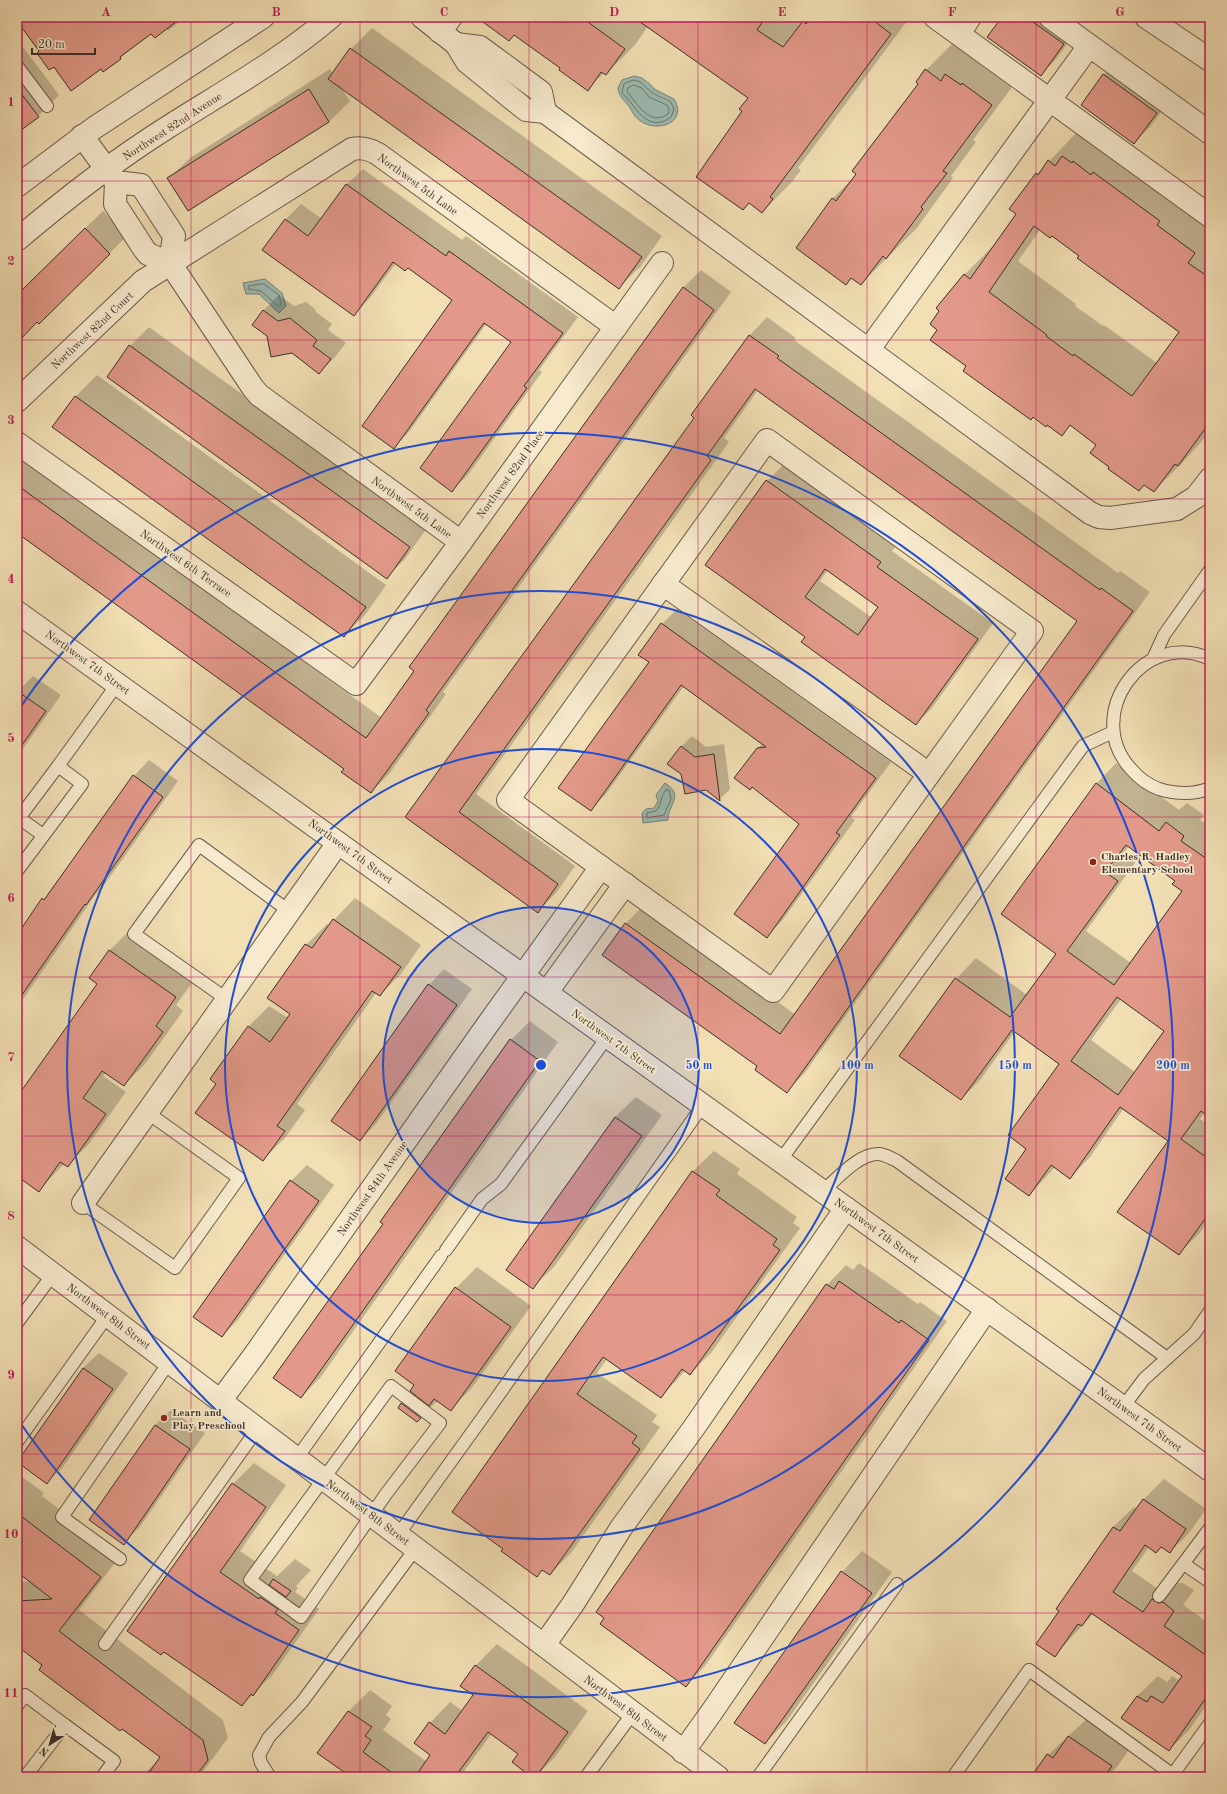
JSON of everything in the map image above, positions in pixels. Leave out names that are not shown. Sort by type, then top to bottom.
[{"type":"street","points":[[17,186],[82,136],[263,17]]},
{"type":"street","name":"Northwest 82nd Avenue","points":[[17,240],[69,196],[111,175],[167,128],[293,47],[331,17]]},
{"type":"street","points":[[422,17],[449,31],[467,62],[526,110],[545,112],[1084,508],[1099,516],[1110,518],[1177,509],[1196,497],[1210,479]]},
{"type":"street","points":[[936,17],[965,25],[1050,100],[1210,216]]},
{"type":"street","points":[[1050,17],[1210,133]]},
{"type":"street","points":[[1146,17],[1210,60]]},
{"type":"street","points":[[869,349],[1089,46]]},
{"type":"street","points":[[82,136],[111,175],[115,204],[144,249],[148,254],[170,263],[174,236],[141,185],[111,175]]},
{"type":"street","name":"Northwest 5th Lane","points":[[461,542],[259,395],[170,263],[352,149],[369,149],[378,154],[616,327]]},
{"type":"street","name":"Northwest 82nd Court","points":[[17,401],[143,281],[170,263]]},
{"type":"street","name":"Northwest 82nd Place","points":[[356,684],[461,542],[662,263]]},
{"type":"street","points":[[767,440],[1032,631],[773,991],[508,800],[663,584],[767,440]]},
{"type":"street","name":"Northwest 6th Terrace","points":[[17,443],[356,684]]},
{"type":"street","points":[[663,584],[929,774]]},
{"type":"street","name":"Northwest 7th Street","points":[[17,612],[118,683],[1210,1470]]},
{"type":"street","points":[[84,1203],[338,843]]},
{"type":"street","name":"Northwest 84th Avenue","points":[[221,1400],[601,867]]},
{"type":"street","points":[[547,992],[625,884]]},
{"type":"street","points":[[544,1646],[573,1604],[621,1528],[693,1429],[846,1208]]},
{"type":"street","name":"Northwest 8th Street","points":[[17,1247],[170,1361],[372,1516],[718,1777]]},
{"type":"street","points":[[683,1752],[987,1309]]},
{"type":"lane","points":[[17,66],[46,106]]},
{"type":"lane","points":[[1153,659],[1164,635],[1210,570]]},
{"type":"lane","points":[[1210,659],[1187,653],[1170,654],[1153,659],[1138,669],[1126,682],[1118,697],[1113,714],[1113,732],[1118,750],[1126,765],[1139,777],[1154,787],[1170,792],[1188,794],[1210,788]]},
{"type":"lane","points":[[43,835],[19,818],[118,683]]},
{"type":"lane","points":[[780,1161],[1083,746],[1113,732]]},
{"type":"lane","points":[[17,871],[82,784],[58,766]]},
{"type":"lane","points":[[228,1000],[134,934],[199,845],[289,912]]},
{"type":"lane","points":[[297,1458],[482,1199],[501,1184],[608,1036]]},
{"type":"lane","points":[[398,1535],[704,1105]]},
{"type":"lane","points":[[84,1203],[175,1268],[180,1261],[239,1178],[148,1113]]},
{"type":"lane","points":[[823,1191],[864,1158],[879,1154],[897,1161],[1167,1358]]},
{"type":"lane","points":[[17,1323],[53,1274]]},
{"type":"lane","points":[[1123,1408],[1144,1380],[1194,1334],[1210,1311]]},
{"type":"lane","points":[[17,1442],[108,1315]]},
{"type":"lane","points":[[120,1559],[62,1517],[170,1361]]},
{"type":"lane","points":[[391,1386],[440,1423],[372,1516],[301,1617],[250,1580],[391,1386]]},
{"type":"lane","points":[[105,1644],[258,1428]]},
{"type":"lane","points":[[1160,1596],[1210,1528]]},
{"type":"lane","points":[[270,1777],[260,1763],[259,1755],[268,1737],[302,1702],[416,1548]]},
{"type":"lane","points":[[1184,1564],[1210,1582]]},
{"type":"lane","points":[[758,1777],[897,1584]]},
{"type":"lane","points":[[953,1777],[1029,1670],[1172,1776],[1210,1723]]},
{"type":"lane","points":[[17,1706],[25,1694],[64,1725],[114,1761],[102,1777]]},
{"type":"lane","points":[[586,1777],[633,1714]]},
{"type":"lane","points":[[25,1777],[64,1725]]},
{"type":"water","points":[[634,76],[642,78],[654,89],[674,99],[677,108],[677,115],[668,124],[652,126],[635,116],[621,96],[618,88],[622,80]]},
{"type":"water","points":[[265,279],[282,293],[286,306],[279,313],[259,294],[246,294],[243,283]]},
{"type":"water","points":[[665,783],[671,788],[675,796],[668,820],[643,823],[642,813],[646,809],[654,808],[658,801],[656,795]]},
{"type":"building","points":[[17,17],[182,17],[155,38],[151,34],[120,57],[121,59],[103,72],[101,69],[71,91],[54,67],[49,70],[37,53],[39,51],[17,21]]},
{"type":"building","points":[[476,17],[581,17],[625,49],[606,75],[601,72],[588,91],[559,70],[560,68],[514,35],[509,41]]},
{"type":"building","points":[[633,17],[766,17],[757,30],[783,47],[803,21],[806,24],[811,17],[869,17],[891,34],[770,197],[773,199],[762,213],[749,203],[743,210],[696,177],[742,111],[739,109],[748,98]]},
{"type":"building","points":[[1002,17],[1026,17],[1064,44],[1041,76],[987,37]]},
{"type":"building","points":[[350,48],[642,257],[619,289],[328,79]]},
{"type":"building","points":[[925,69],[941,81],[945,74],[961,85],[962,83],[992,105],[943,171],[947,173],[921,207],[923,209],[886,259],[883,256],[861,285],[851,278],[846,285],[796,248],[832,198],[836,201],[856,174],[852,171],[918,84],[916,82]]},
{"type":"building","points":[[1103,74],[1157,113],[1134,144],[1081,105]]},
{"type":"building","points":[[17,88],[39,117],[17,133]]},
{"type":"building","points":[[309,89],[329,122],[188,211],[167,178]]},
{"type":"building","points":[[1062,156],[1072,163],[1073,161],[1091,175],[1093,172],[1160,221],[1157,225],[1195,253],[1188,263],[1210,278],[1210,422],[1178,466],[1175,464],[1154,492],[1144,485],[1139,491],[1108,469],[1109,467],[1090,453],[1096,445],[1070,425],[1062,436],[1047,425],[1046,427],[1033,417],[1031,420],[963,371],[966,366],[930,340],[937,330],[930,324],[939,311],[936,308],[964,274],[970,279],[1016,214],[1009,209],[1036,173],[1038,175],[1048,160],[1055,166]],"holes":[[[1034,226],[1050,238],[1052,236],[1079,256],[1077,258],[1179,332],[1132,396],[1074,354],[1073,356],[989,292]]]},
{"type":"building","points":[[346,184],[446,256],[449,251],[563,333],[524,386],[527,388],[452,492],[420,468],[511,342],[484,323],[394,449],[362,426],[452,300],[408,268],[405,271],[393,262],[354,316],[262,250],[285,219],[308,236]]},
{"type":"building","points":[[85,228],[110,254],[39,324],[37,322],[17,343],[17,295]]},
{"type":"building","points":[[683,287],[714,310],[426,710],[429,713],[371,793],[341,772],[344,769],[17,533],[17,485],[366,738],[414,671],[409,667]]},
{"type":"building","points":[[263,310],[278,321],[290,318],[317,340],[313,346],[331,359],[319,374],[292,353],[271,357],[267,336],[252,325]]},
{"type":"building","points":[[749,335],[779,356],[777,358],[1100,590],[1101,588],[1133,611],[787,1093],[755,1070],[757,1066],[602,955],[625,923],[780,1034],[1077,621],[755,389],[707,456],[711,460],[459,812],[558,884],[538,913],[405,817],[694,418],[691,415]]},
{"type":"building","points":[[129,345],[410,547],[387,579],[107,377]]},
{"type":"building","points":[[75,396],[366,607],[344,637],[52,427]]},
{"type":"building","points":[[766,480],[881,562],[877,567],[978,639],[916,725],[801,642],[805,637],[705,565]],"holes":[[[825,569],[878,607],[858,635],[805,597]]]},
{"type":"building","points":[[661,623],[876,778],[836,833],[840,835],[767,938],[734,914],[799,824],[752,787],[750,790],[734,778],[757,748],[766,747],[681,685],[591,811],[558,788],[649,662],[638,655]]},
{"type":"building","points":[[17,691],[46,711],[17,752]]},
{"type":"building","points":[[681,746],[695,757],[714,754],[720,801],[706,790],[685,794],[681,774],[667,764]]},
{"type":"building","points":[[133,775],[163,797],[86,905],[85,904],[17,1002],[17,935],[42,898],[44,900]]},
{"type":"building","points":[[1096,783],[1159,831],[1166,822],[1184,836],[1181,841],[1210,861],[1210,1118],[1201,1111],[1181,1139],[1210,1160],[1210,1212],[1179,1255],[1117,1212],[1168,1141],[1120,1107],[1070,1179],[1051,1165],[1029,1196],[1005,1179],[1026,1149],[1008,1135],[1059,1064],[1012,1030],[961,1100],[899,1056],[955,978],[1010,1017],[1056,954],[1001,914]],"holes":[[[1126,845],[1175,881],[1172,884],[1182,891],[1114,985],[1067,951],[1118,881],[1105,872]],[[1117,997],[1164,1031],[1118,1095],[1071,1061]]]},
{"type":"building","points":[[333,919],[401,967],[380,996],[372,991],[277,1126],[285,1131],[263,1161],[195,1113],[216,1084],[210,1079],[248,1026],[270,1042],[290,1014],[267,998],[305,944],[312,948]]},
{"type":"building","points":[[109,950],[176,997],[156,1026],[163,1032],[124,1086],[102,1071],[83,1098],[106,1114],[68,1167],[60,1162],[39,1192],[17,1176],[17,1097],[97,984],[89,978]]},
{"type":"building","points":[[428,984],[457,1005],[360,1141],[331,1121]]},
{"type":"building","points":[[510,1039],[540,1061],[301,1398],[273,1378],[383,1224],[380,1222]]},
{"type":"building","points":[[615,1117],[642,1136],[533,1289],[506,1270]]},
{"type":"building","points":[[692,1171],[720,1190],[716,1195],[777,1239],[773,1245],[780,1250],[690,1375],[682,1369],[661,1398],[603,1357],[577,1394],[637,1436],[632,1443],[640,1449],[550,1575],[542,1570],[537,1577],[501,1551],[503,1549],[452,1512]]},
{"type":"building","points":[[290,1180],[319,1201],[222,1337],[193,1317]]},
{"type":"building","points":[[839,1281],[899,1323],[901,1320],[929,1340],[686,1687],[600,1624],[604,1618],[596,1612],[826,1284],[834,1289]]},
{"type":"building","points":[[455,1287],[511,1327],[451,1411],[434,1399],[429,1406],[410,1391],[414,1385],[395,1371]]},
{"type":"building","points":[[83,1368],[113,1389],[47,1484],[17,1462]]},
{"type":"building","points":[[401,1403],[421,1418],[417,1422],[398,1408]]},
{"type":"building","points":[[155,1425],[190,1449],[124,1545],[89,1520]]},
{"type":"building","points":[[232,1483],[266,1507],[220,1572],[259,1599],[260,1597],[278,1609],[275,1613],[299,1630],[253,1696],[251,1694],[242,1706],[164,1652],[161,1655],[127,1631]]},
{"type":"building","points":[[1143,1499],[1186,1529],[1170,1553],[1161,1547],[1156,1553],[1145,1545],[1113,1592],[1143,1612],[1152,1599],[1158,1603],[1163,1602],[1174,1611],[1164,1626],[1210,1658],[1210,1692],[1169,1751],[1121,1718],[1137,1696],[1147,1702],[1151,1696],[1163,1703],[1182,1676],[1091,1613],[1082,1626],[1078,1624],[1055,1657],[1036,1644],[1059,1611],[1056,1609],[1113,1527],[1120,1531]]},
{"type":"building","points":[[17,1513],[101,1577],[59,1631],[203,1740],[208,1760],[195,1777],[146,1777],[160,1757],[122,1729],[120,1731],[39,1670],[42,1665],[17,1646],[17,1601],[52,1599],[17,1572]]},
{"type":"building","points":[[841,1571],[872,1593],[765,1744],[734,1723]]},
{"type":"building","points":[[273,1579],[291,1591],[286,1597],[269,1585]]},
{"type":"building","points":[[475,1665],[568,1732],[536,1777],[531,1777],[512,1762],[518,1754],[488,1732],[455,1777],[415,1777],[430,1755],[414,1743],[429,1722],[445,1734],[473,1695],[460,1686]]},
{"type":"building","points":[[348,1711],[372,1727],[365,1736],[371,1740],[363,1752],[398,1777],[351,1777],[317,1753]]},
{"type":"building","points":[[1068,1736],[1112,1766],[1104,1777],[1031,1777],[1047,1754],[1053,1758]]},
{"type":"place","name":"Charles R. Hadley Elementary School","points":[[1093,862]]},
{"type":"place","name":"Learn and Play Preschool","points":[[164,1418]]}]
